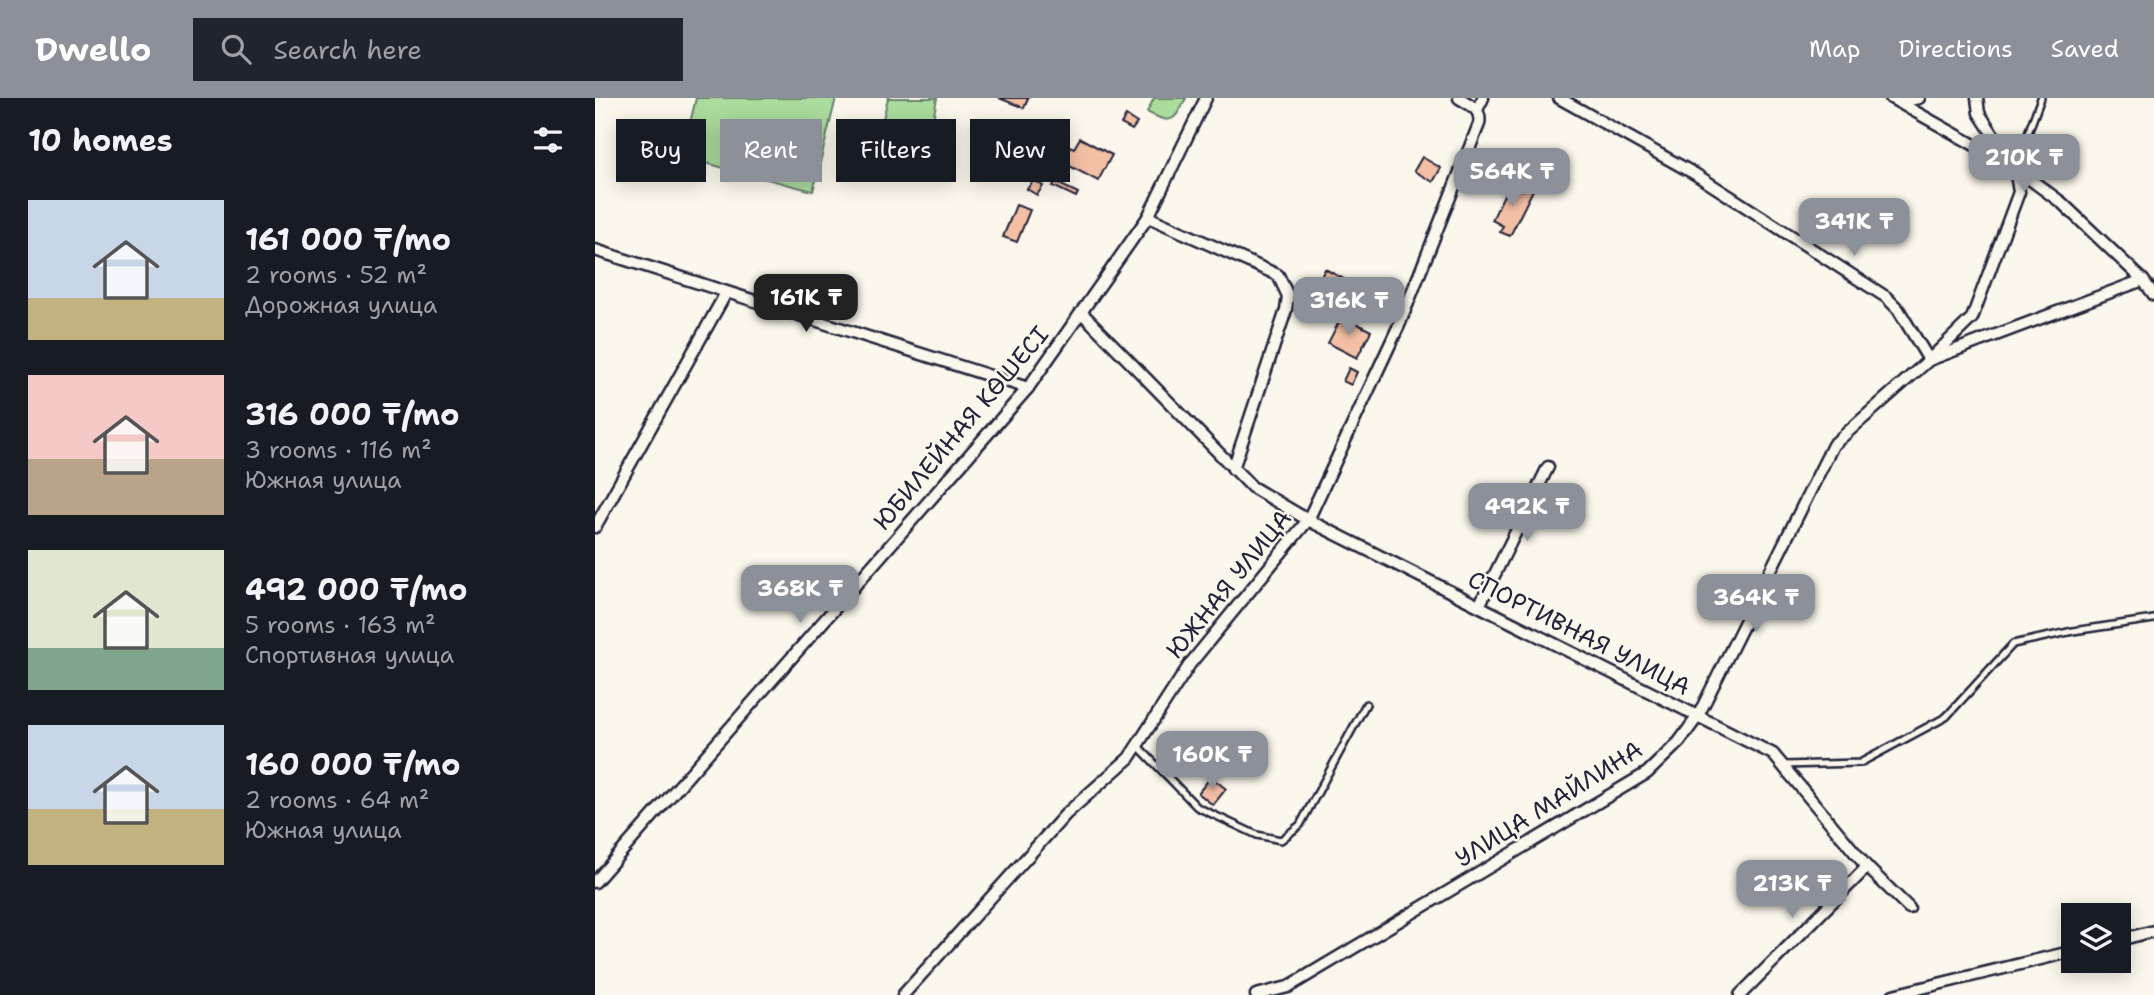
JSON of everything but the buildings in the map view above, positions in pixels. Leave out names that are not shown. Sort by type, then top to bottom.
[{"type":"street","name":"ЮБИЛЕЙНАЯ КӨШЕСІ","points":[[595,882],[1028,388],[1148,217],[1206,98]]},
{"type":"street","points":[[1459,98],[1477,110]]},
{"type":"street","name":"ЮЖНАЯ УЛИЦА","points":[[903,995],[1066,814],[1129,758],[1190,664],[1308,520],[1400,323],[1479,124],[1477,110],[1483,98]]},
{"type":"street","points":[[1559,98],[1695,174],[1886,297],[1898,309],[1929,360],[2143,280]]},
{"type":"street","points":[[1895,100],[1919,98]]},
{"type":"street","points":[[1977,98],[1979,113],[2015,168]]},
{"type":"street","points":[[1895,100],[2015,168],[2061,203],[2143,280],[2154,295]]},
{"type":"street","name":"УЛИЦА МАЙЛИНА","points":[[1279,995],[1288,987],[1647,773],[1679,742],[1698,716],[1833,445],[1972,318],[2019,192],[2015,168]]},
{"type":"street","points":[[1148,217],[1279,275],[1288,296],[1286,310],[1233,469]]},
{"type":"street","points":[[595,250],[1028,388]]},
{"type":"street","points":[[595,527],[726,293]]},
{"type":"street","name":"СПОРТИВНАЯ УЛИЦА","points":[[1082,313],[1252,487],[1308,520],[1773,754],[1867,867],[1909,908]]},
{"type":"street","points":[[1479,606],[1548,467]]},
{"type":"street","points":[[1740,995],[1867,867]]},
{"type":"street","points":[[2131,937],[2154,931]]},
{"type":"street","points":[[1893,995],[2061,954]]},
{"type":"street","name":"УЛИЦА МАЙЛИНА","points":[[1256,995],[1288,987]]},
{"type":"lane","points":[[2015,168],[2041,98]]},
{"type":"lane","points":[[1783,765],[1860,763],[1945,718],[2013,644],[2073,631],[2154,619]]},
{"type":"lane","points":[[1137,745],[1197,807],[1257,835],[1281,840],[1300,825],[1366,704]]},
{"type":"green space","points":[[696,98],[836,98],[822,155],[822,119],[720,119],[720,167],[706,163],[706,119],[691,119]]},
{"type":"green space","points":[[888,98],[937,98],[933,119],[883,119]]},
{"type":"green space","points":[[1154,98],[1186,98],[1175,116],[1167,120],[1147,112]]},
{"type":"green space","points":[[778,182],[815,182],[813,191]]}]
